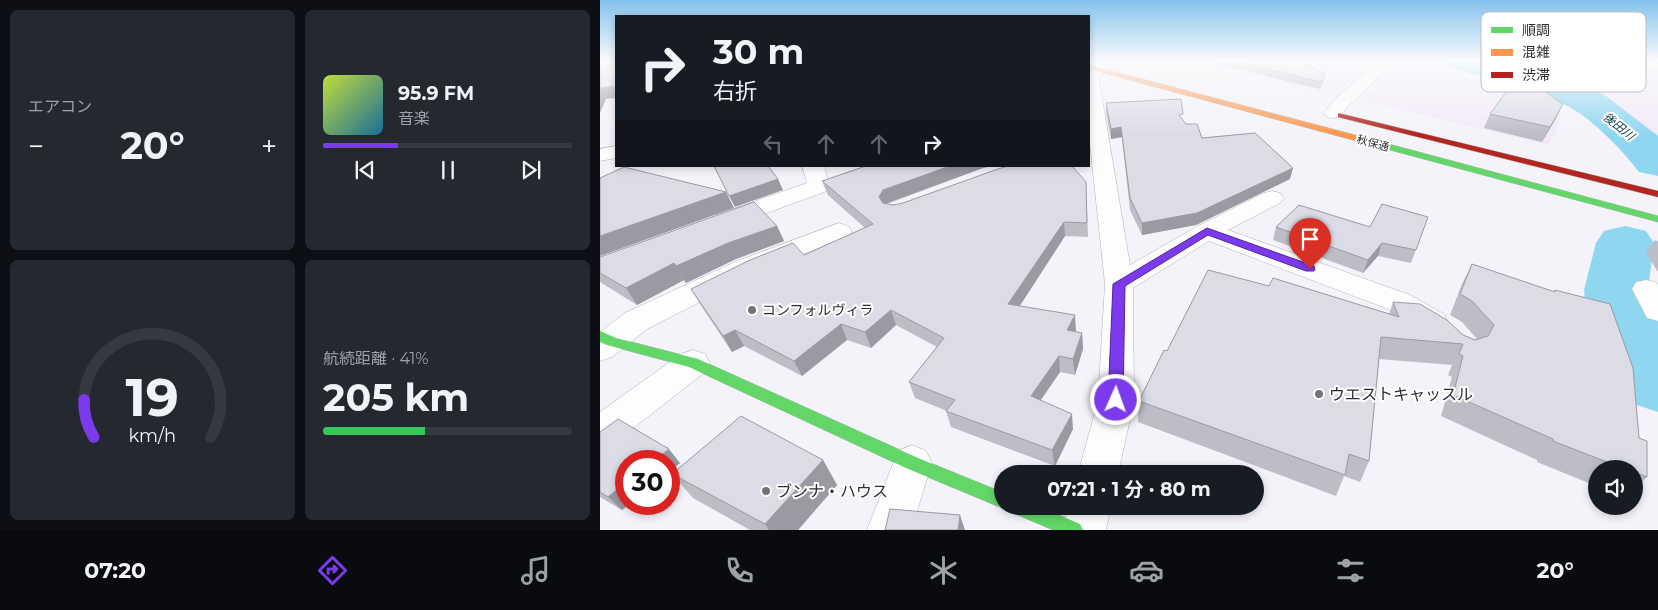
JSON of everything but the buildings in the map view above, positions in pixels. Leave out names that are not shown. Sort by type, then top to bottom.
[{"type":"main road","name":"秋保通","points":[[1172,86],[1658,218]]},
{"type":"main road","name":"秋保通","points":[[1328,112],[1658,194]]},
{"type":"main road","points":[[604,342],[693,363],[912,463],[994,497]]},
{"type":"main road","points":[[1038,515],[1074,530]]},
{"type":"street","points":[[1091,86],[1095,150],[1119,284],[1116,400],[1100,465]]},
{"type":"street","points":[[1328,112],[1360,86]]},
{"type":"street","points":[[600,155],[615,152]]},
{"type":"street","points":[[703,228],[820,186],[813,167]]},
{"type":"street","points":[[1119,284],[1207,231],[1272,198]]},
{"type":"street","points":[[604,342],[636,321],[747,267],[839,231]]},
{"type":"street","points":[[1207,231],[1399,302],[1450,331],[1455,336]]},
{"type":"street","points":[[600,433],[693,363]]},
{"type":"street","points":[[889,530],[912,463]]},
{"type":"street","points":[[1084,530],[1088,515]]},
{"type":"shaded area","points":[[1290,86],[1346,86],[1334,96]]},
{"type":"shaded area","points":[[1376,86],[1481,86],[1481,92],[1526,92],[1536,96],[1562,117],[1549,145],[1361,100]]},
{"type":"shaded area","points":[[1646,86],[1658,86],[1658,142],[1599,92],[1646,92]]},
{"type":"waterway","name":"後田川","points":[[1565,92],[1592,104],[1639,142],[1656,162]]},
{"type":"waterway","name":"後田川","points":[[1625,243],[1616,290],[1622,324],[1658,382]]},
{"type":"traffic: fast","points":[[1382,145],[1658,219]]},
{"type":"traffic: fast","points":[[600,336],[612,342],[693,363],[912,463],[994,497]]},
{"type":"traffic: fast","points":[[1038,515],[1074,530]]},
{"type":"traffic: slow","points":[[1159,86],[1382,145]]},
{"type":"traffic: jam","points":[[1341,115],[1658,194]]},
{"type":"place","name":"コンフォルヴィラ","points":[[752,310]]},
{"type":"place","name":"ウエストキャッスル","points":[[1319,394]]},
{"type":"place","name":"ブンナ・ハウス","points":[[766,491]]},
{"type":"route","points":[[1116,400],[1119,284],[1207,231],[1310,269]]}]
